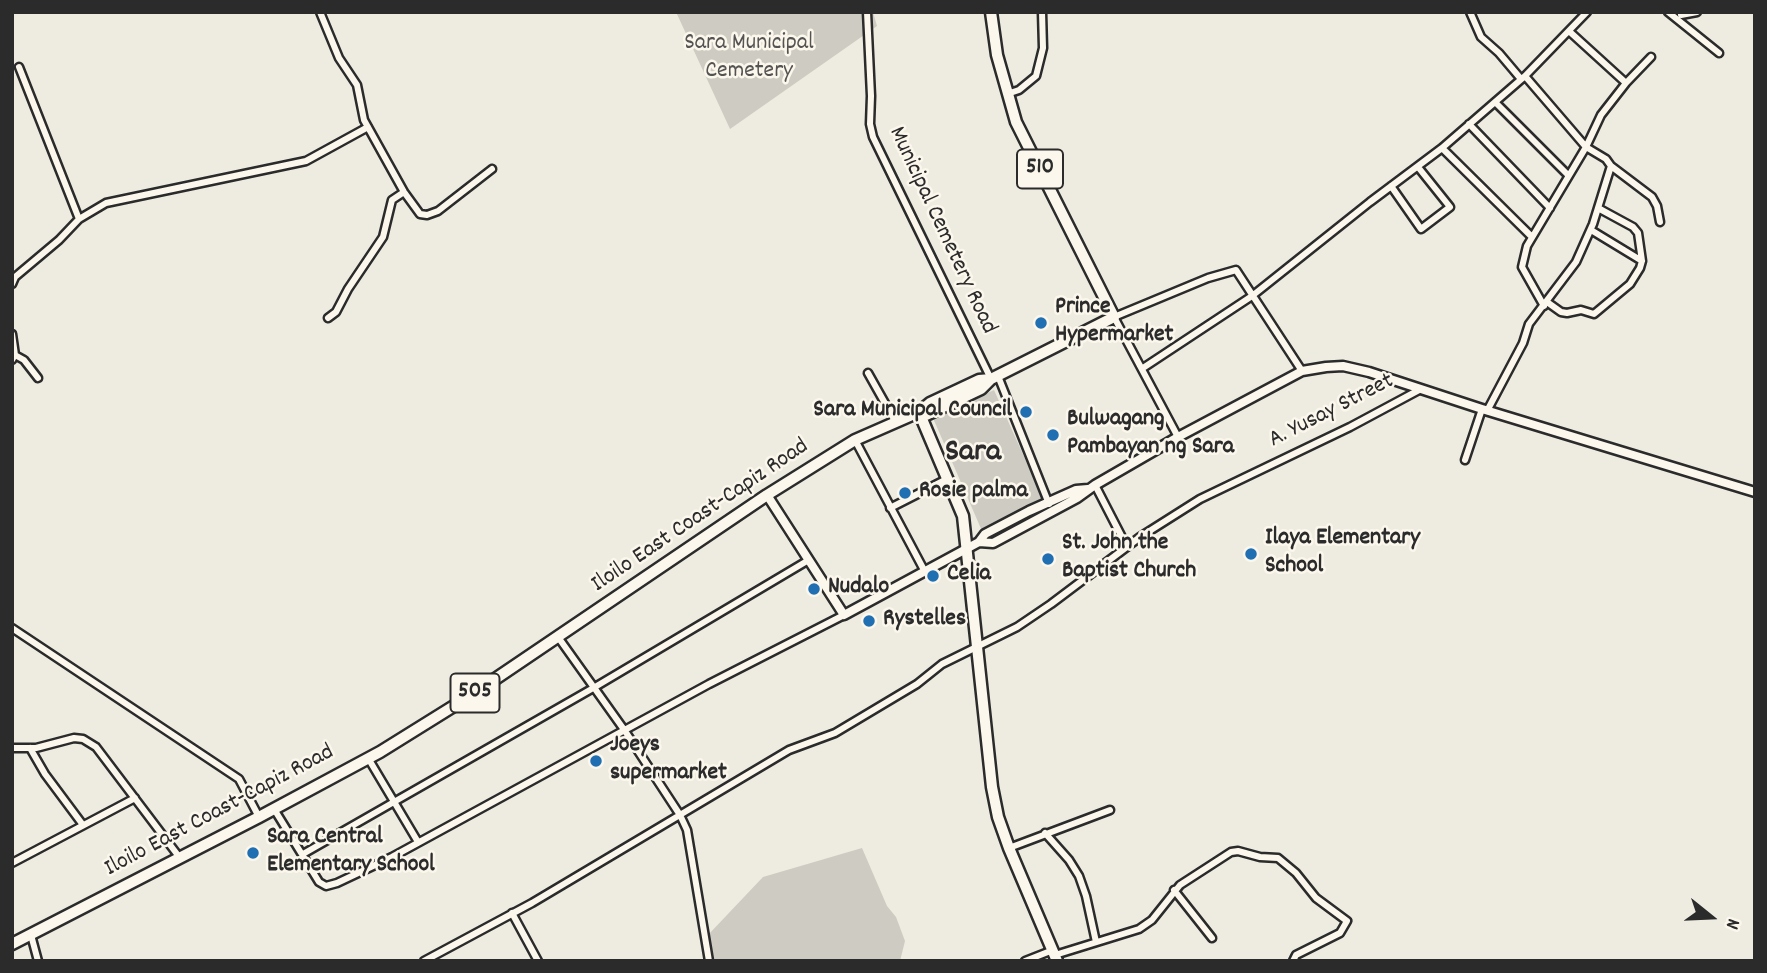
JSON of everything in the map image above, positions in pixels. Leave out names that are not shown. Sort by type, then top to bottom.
[{"type":"main road","name":"510","points":[[991,12],[997,55],[1016,121],[1114,317]]},
{"type":"main road","name":"Iloilo East Coast-Capiz Road","points":[[12,944],[368,758],[470,696],[767,495],[855,440],[895,421],[920,414],[930,404],[979,380],[994,378],[1114,317]]},
{"type":"main road","points":[[920,414],[962,516],[968,548],[992,787],[998,817],[1055,955]]},
{"type":"street","points":[[320,12],[340,58],[357,85],[368,127],[404,192],[420,214],[427,215],[438,211],[492,169]]},
{"type":"street","name":"Municipal Cemetery Road","points":[[867,12],[872,96],[870,124],[873,137],[994,378],[1048,501],[1050,512]]},
{"type":"street","points":[[1007,94],[1037,76],[1044,48],[1042,12]]},
{"type":"street","points":[[1469,12],[1481,37],[1586,147],[1647,191],[1657,206],[1660,222]]},
{"type":"street","points":[[1143,368],[1252,296],[1442,148],[1523,78],[1587,12]]},
{"type":"street","points":[[1668,12],[1680,15],[1697,12]]},
{"type":"street","points":[[1680,15],[1719,53]]},
{"type":"street","points":[[1570,32],[1626,83]]},
{"type":"street","points":[[1598,208],[1633,227],[1638,233],[1642,261],[1630,284],[1594,314],[1581,310],[1561,312],[1546,304],[1522,267],[1523,258],[1532,237],[1586,147],[1601,116],[1626,83],[1651,57]]},
{"type":"street","points":[[19,67],[79,219]]},
{"type":"street","points":[[1495,102],[1568,175]]},
{"type":"street","points":[[1469,124],[1550,208]]},
{"type":"street","points":[[12,284],[15,277],[59,240],[79,219],[106,203],[306,161],[368,127]]},
{"type":"street","points":[[1442,148],[1532,237]]},
{"type":"street","points":[[1465,460],[1485,410],[1522,343],[1529,324],[1576,262],[1591,230],[1611,166]]},
{"type":"street","points":[[1391,186],[1421,229],[1450,207],[1418,167]]},
{"type":"street","points":[[328,318],[336,312],[383,237],[392,200],[404,192]]},
{"type":"street","points":[[1591,230],[1642,261]]},
{"type":"street","points":[[1178,437],[1114,317],[1231,270],[1238,272],[1302,371]]},
{"type":"street","points":[[12,334],[13,357],[24,360],[38,378]]},
{"type":"street","points":[[979,542],[993,543],[1077,498],[1091,487],[1178,437],[1302,371],[1326,366],[1353,368],[1755,492]]},
{"type":"street","points":[[868,373],[895,421]]},
{"type":"street","name":"A. Yusay Street","points":[[424,961],[512,914],[789,750],[835,733],[917,684],[942,664],[1017,627],[1127,547],[1200,499],[1350,427],[1419,390]]},
{"type":"street","points":[[855,440],[923,570]]},
{"type":"street","points":[[890,508],[947,480]]},
{"type":"street","points":[[274,809],[319,882],[326,886],[418,842],[709,684],[844,615],[979,542],[985,534],[1048,501],[1091,487]]},
{"type":"street","points":[[1091,487],[1127,547]]},
{"type":"street","points":[[767,495],[844,615]]},
{"type":"street","points":[[303,854],[595,687],[807,561]]},
{"type":"street","points":[[12,628],[239,779],[259,817]]},
{"type":"street","points":[[558,637],[680,814],[687,830],[709,961]]},
{"type":"street","points":[[12,748],[30,748],[74,738],[83,739],[96,747],[180,858]]},
{"type":"street","points":[[30,748],[45,774],[83,825]]},
{"type":"street","points":[[368,758],[418,842]]},
{"type":"street","points":[[12,863],[135,798]]},
{"type":"street","points":[[1009,848],[1110,810]]},
{"type":"street","points":[[1045,833],[1079,876],[1096,942]]},
{"type":"street","points":[[1025,961],[1055,955],[1139,929],[1152,920],[1174,890],[1231,852],[1278,858],[1296,873],[1316,898],[1347,921],[1340,933],[1296,955],[1293,961]]},
{"type":"street","points":[[1174,890],[1212,939]]},
{"type":"street","points":[[512,914],[538,961]]},
{"type":"street","points":[[31,935],[38,961]]},
{"type":"green space","name":"Sara Municipal Cemetery","points":[[676,12],[873,12],[877,26],[730,129]]},
{"type":"green space","points":[[994,390],[1044,501],[982,531],[933,418]]},
{"type":"green space","points":[[862,848],[905,941],[900,961],[715,961],[708,935],[763,877]]},
{"type":"place","name":"Prince Hypermarket","points":[[1041,323]]},
{"type":"place","name":"Sara Municipal Council","points":[[1026,412]]},
{"type":"place","name":"Bulwagang Pambayan ng Sara","points":[[1053,435]]},
{"type":"place","name":"Rosie palma","points":[[905,493]]},
{"type":"place","name":"Ilaya Elementary School","points":[[1251,554]]},
{"type":"place","name":"St. John the Baptist Church","points":[[1048,559]]},
{"type":"place","name":"Celia","points":[[933,576]]},
{"type":"place","name":"Nudalo","points":[[814,589]]},
{"type":"place","name":"Rystelles","points":[[869,621]]},
{"type":"place","name":"Joeys supermarket","points":[[596,761]]},
{"type":"place","name":"Sara Central Elementary School","points":[[253,853]]},
{"type":"district","name":"Sara","points":[[973,455]]}]
